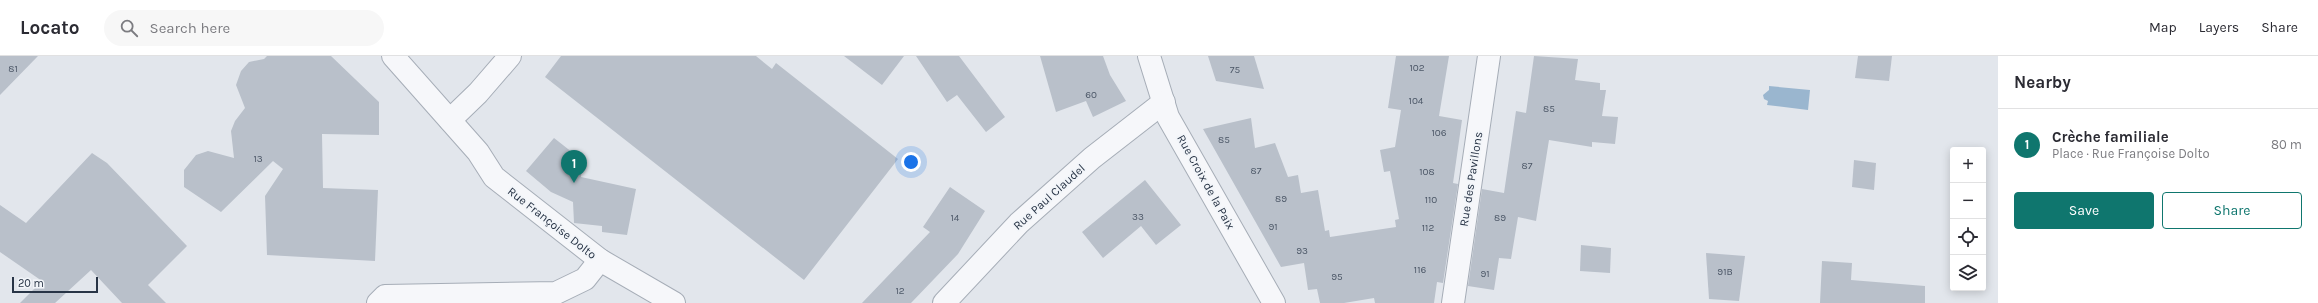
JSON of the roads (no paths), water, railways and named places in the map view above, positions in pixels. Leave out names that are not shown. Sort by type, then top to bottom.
[{"type":"street","points":[[450,120],[478,93],[510,56]]},
{"type":"street","name":"Rue Croix de la Paix","points":[[1149,56],[1168,117],[1274,303]]},
{"type":"street","name":"Rue des Pavillons","points":[[1453,303],[1490,56]]},
{"type":"street","name":"Rue Françoise Dolto","points":[[396,57],[478,152],[494,177],[600,260],[674,303]]},
{"type":"street","name":"Rue Paul Claudel","points":[[944,303],[1019,223],[1092,158],[1164,102]]},
{"type":"street","points":[[378,303],[385,296],[556,293],[585,279],[600,260]]},
{"type":"water","points":[[1769,86],[1810,90],[1808,110],[1767,105],[1768,101],[1764,99],[1763,95],[1769,90]]},
{"type":"place","name":"Crèche familiale","points":[[574,183]]}]
